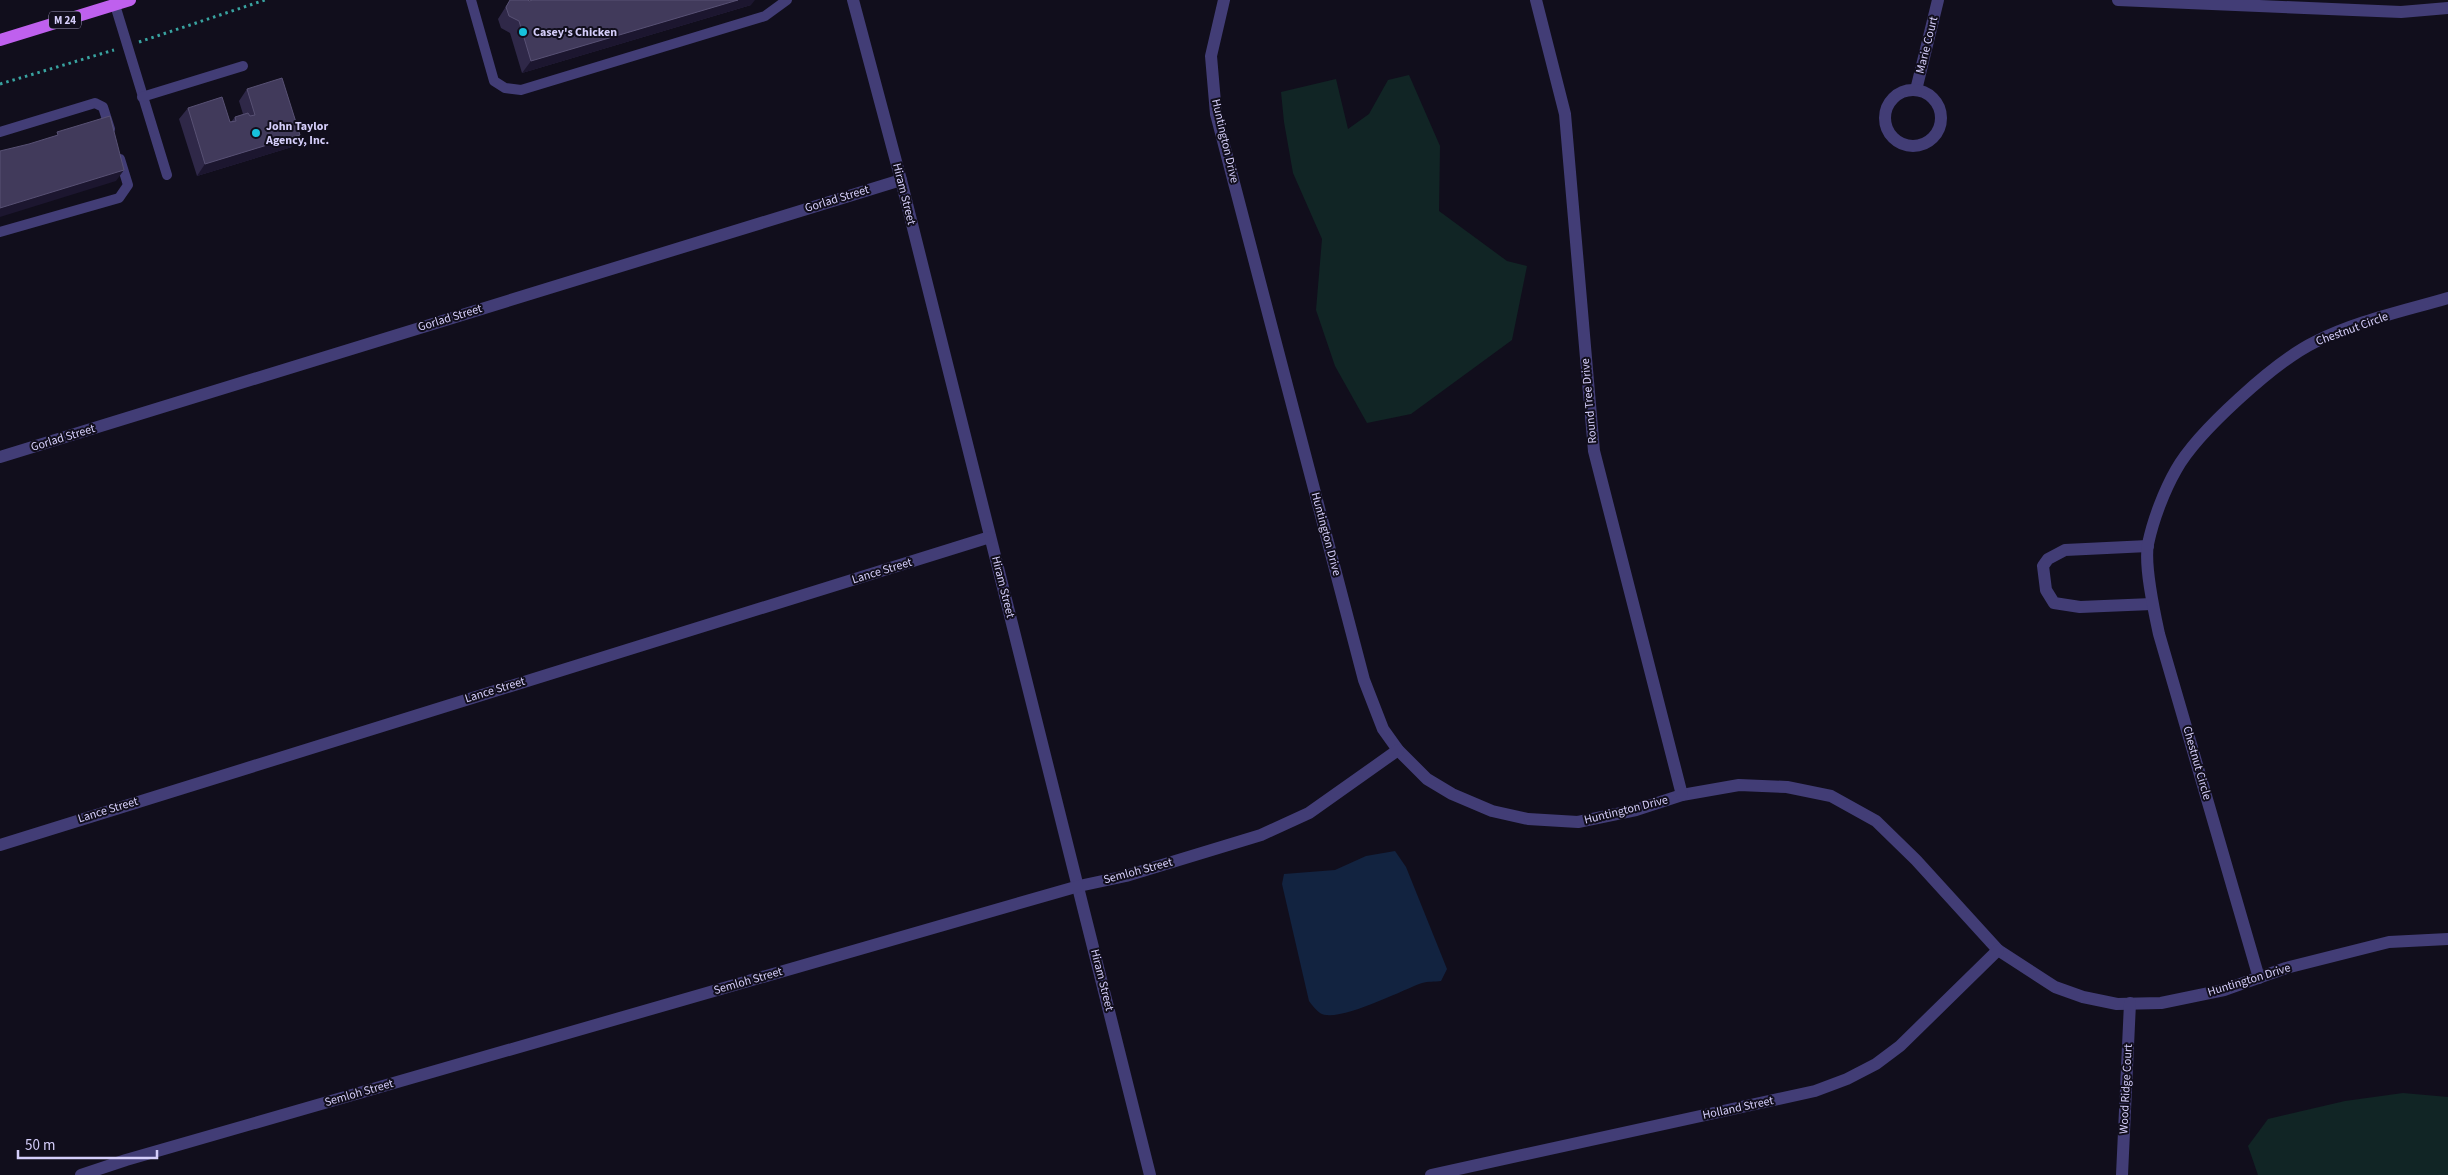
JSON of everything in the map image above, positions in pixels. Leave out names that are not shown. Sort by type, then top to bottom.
[{"type":"main road","name":"M 24","points":[[0,40],[130,0]]},
{"type":"street","name":"Hiram Street","points":[[854,0],[901,180],[1150,1175]]},
{"type":"street","name":"Huntington Drive","points":[[1224,0],[1211,56],[1216,114],[1364,680],[1383,729],[1398,750],[1427,779],[1452,794],[1492,811],[1528,819],[1578,822],[1636,810],[1682,795],[1739,785],[1787,787],[1831,796],[1876,821],[1916,860],[1998,950],[2054,987],[2083,997],[2117,1004],[2161,1003],[2224,990],[2286,968],[2389,942],[2448,939]]},
{"type":"street","name":"Round Tree Drive","points":[[1536,0],[1565,114],[1594,451],[1682,795]]},
{"type":"street","name":"Marie Court","points":[[1916,90],[1938,0]]},
{"type":"street","points":[[2118,0],[2448,8]]},
{"type":"street","name":"Marie Court","points":[[1916,90],[1926,93],[1935,101],[1940,110],[1940,122],[1937,132],[1930,140],[1920,145],[1909,146],[1899,142],[1890,135],[1884,114],[1888,104],[1895,96],[1905,91],[1916,90]]},
{"type":"street","name":"Gorlad Street","points":[[0,457],[901,180]]},
{"type":"street","name":"Chestnut Circle","points":[[2259,978],[2159,634],[2152,604],[2148,546],[2159,509],[2176,469],[2210,426],[2278,366],[2314,342],[2368,321],[2448,298]]},
{"type":"street","name":"Lance Street","points":[[0,845],[990,538]]},
{"type":"street","points":[[2148,546],[2065,550],[2048,559],[2043,566],[2046,590],[2054,603],[2080,607],[2152,604]]},
{"type":"street","name":"Semloh Street","points":[[81,1175],[1078,886],[1126,876],[1262,835],[1309,813],[1398,750]]},
{"type":"street","name":"Holland Street","points":[[1431,1175],[1816,1091],[1847,1080],[1876,1064],[1900,1046],[1998,950]]},
{"type":"street","name":"Wood Ridge Court","points":[[2122,1175],[2130,1003]]},
{"type":"lane","points":[[471,0],[494,81],[505,88],[521,90],[765,16],[786,0]]},
{"type":"lane","points":[[115,4],[167,175]]},
{"type":"lane","points":[[142,97],[243,66]]},
{"type":"lane","points":[[0,132],[96,103],[103,106],[128,185],[119,198],[0,232]]},
{"type":"path","points":[[140,42],[265,0]]},
{"type":"path","points":[[0,84],[118,49]]},
{"type":"green space","points":[[1409,75],[1440,146],[1439,211],[1507,261],[1527,266],[1512,340],[1411,414],[1367,423],[1335,366],[1316,310],[1322,239],[1293,173],[1281,92],[1336,79],[1348,129],[1369,114],[1388,80]]},
{"type":"green space","points":[[2403,1093],[2448,1097],[2448,1175],[2258,1175],[2248,1146],[2268,1119],[2345,1101]]},
{"type":"water","points":[[1395,851],[1406,867],[1447,969],[1441,981],[1422,983],[1370,1005],[1340,1014],[1328,1015],[1320,1013],[1309,1001],[1282,884],[1284,874],[1335,870],[1366,856]]},
{"type":"building","points":[[510,0],[738,0],[531,61],[519,21],[509,16],[506,7]]},
{"type":"building","name":"John Taylor Agency, Inc.","points":[[282,78],[300,135],[205,164],[188,108],[222,97],[230,122],[236,121],[235,117],[248,113],[250,116],[255,115],[247,89]]},
{"type":"building","points":[[110,116],[124,170],[0,208],[0,151],[58,135],[57,132]]},
{"type":"place","name":"Casey's Chicken","points":[[523,32]]},
{"type":"place","name":"John Taylor Agency, Inc.","points":[[256,133]]}]
